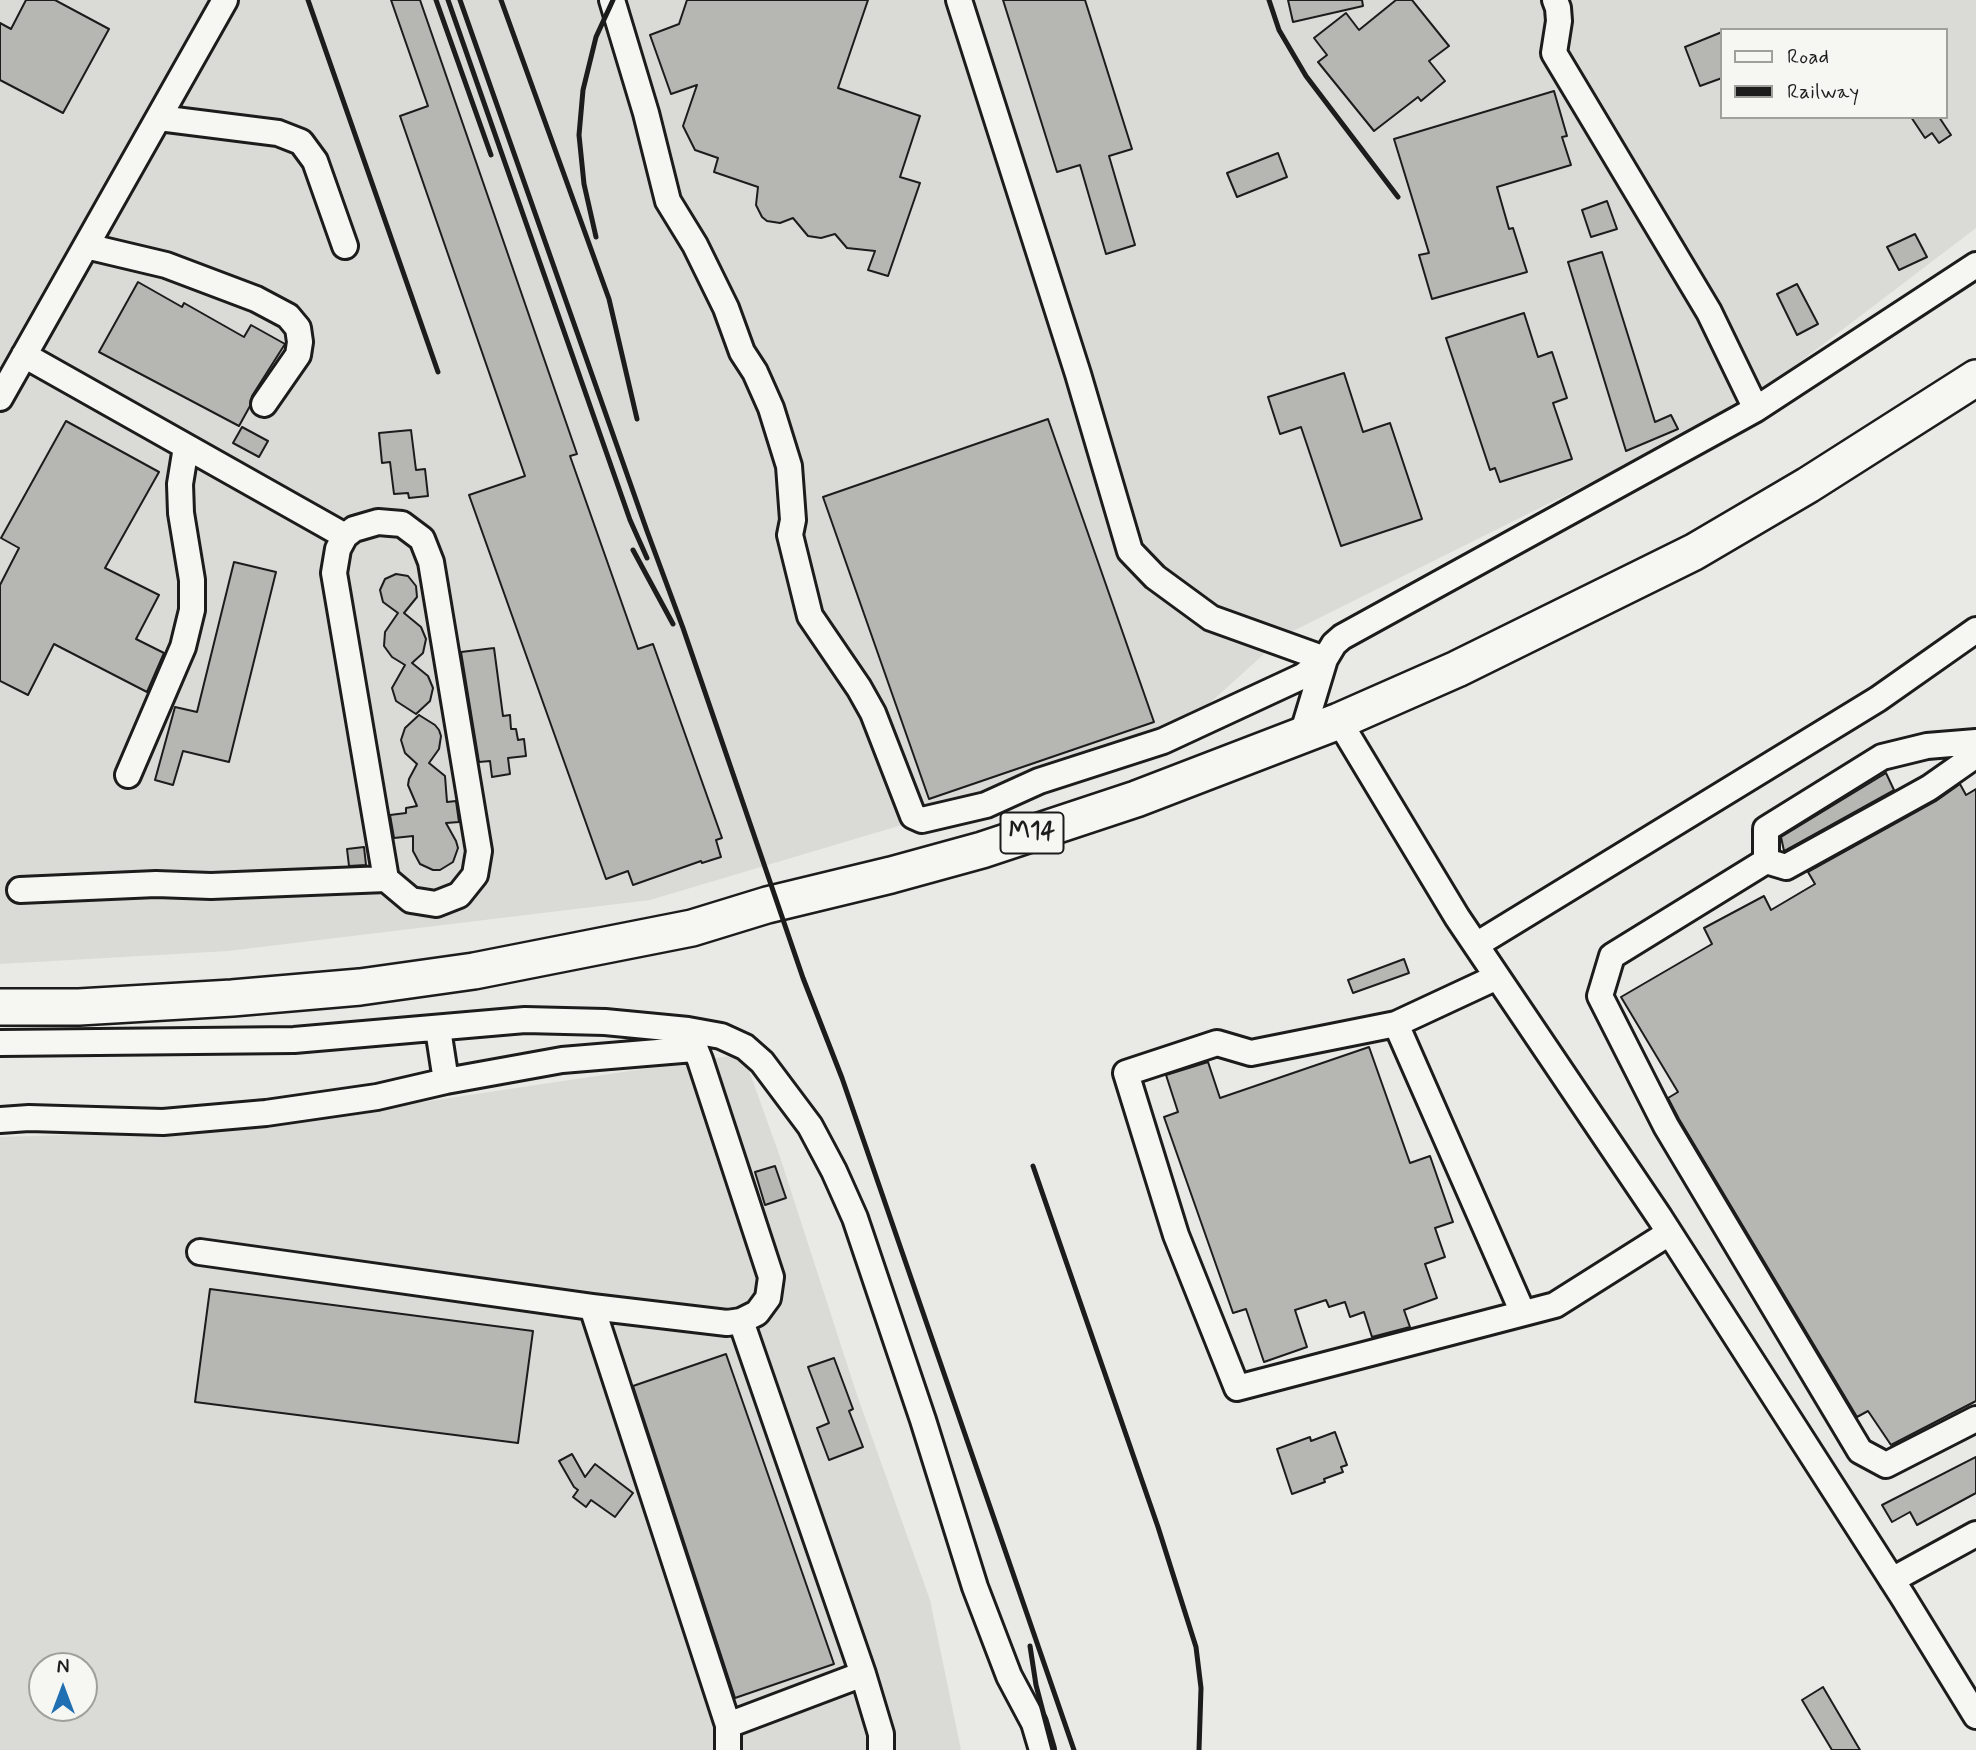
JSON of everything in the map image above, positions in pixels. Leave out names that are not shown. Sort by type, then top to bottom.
[{"type":"highway","name":"M14","points":[[0,1007],[79,1007],[232,998],[360,987],[474,971],[692,928],[767,905],[982,850],[1136,799],[1339,721],[1469,664],[1694,552],[1808,485],[1976,378]]},
{"type":"street","points":[[0,398],[225,0]]},
{"type":"street","points":[[612,0],[646,113],[668,201],[695,245],[726,308],[742,352],[755,372],[771,408],[789,466],[793,520],[790,535],[810,616],[873,713],[913,816],[922,820],[986,806],[1039,781],[1163,741],[1303,676],[1325,659]]},
{"type":"street","points":[[959,0],[1078,374],[1130,551],[1155,577],[1211,618],[1325,659]]},
{"type":"street","points":[[1555,0],[1559,21],[1554,53],[1709,312],[1756,409]]},
{"type":"street","points":[[159,118],[278,133],[301,142],[315,161],[345,246]]},
{"type":"street","points":[[86,246],[166,265],[256,299],[288,316],[298,328],[298,355],[264,404]]},
{"type":"street","points":[[1301,735],[1325,659],[1342,637],[1756,409],[1976,265]]},
{"type":"street","points":[[24,355],[345,536]]},
{"type":"street","points":[[128,775],[183,647],[192,610],[192,580],[181,513],[180,484],[186,447]]},
{"type":"street","points":[[379,522],[402,524],[422,539],[431,562],[479,851],[475,876],[459,895],[436,904],[411,901],[386,879],[334,573],[338,549],[345,536],[354,529],[379,522]]},
{"type":"street","points":[[1476,946],[1878,699],[1976,630]]},
{"type":"street","points":[[1339,721],[1476,946],[1669,1233],[1976,1716]]},
{"type":"street","points":[[1766,861],[1766,829],[1882,757],[1927,746],[1976,742]]},
{"type":"street","points":[[1976,755],[1929,788],[1786,867],[1766,861],[1612,956],[1601,996],[1666,1126],[1860,1451],[1886,1465],[1976,1419]]},
{"type":"street","points":[[20,890],[386,879]]},
{"type":"street","points":[[1497,977],[1396,1024],[1251,1053],[1217,1043],[1126,1073],[1176,1235],[1237,1388],[1555,1305],[1669,1233]]},
{"type":"street","points":[[224,1041],[232,998]]},
{"type":"street","points":[[0,1043],[294,1040],[525,1020],[605,1022],[691,1039]]},
{"type":"street","points":[[1396,1024],[1523,1313]]},
{"type":"street","points":[[438,1029],[446,1081]]},
{"type":"street","points":[[0,1120],[29,1118],[163,1122],[266,1113],[377,1097],[446,1081],[691,1039],[721,1036],[745,1047],[762,1062],[810,1126],[855,1219],[923,1420],[975,1587],[1009,1676],[1034,1723],[1042,1750]]},
{"type":"street","points":[[200,1252],[592,1307],[727,1323],[741,1321],[757,1313],[768,1298],[771,1277],[691,1039]]},
{"type":"street","points":[[592,1307],[728,1725],[728,1750]]},
{"type":"street","points":[[741,1321],[863,1674],[881,1734],[881,1750]]},
{"type":"street","points":[[1892,1580],[1976,1534]]},
{"type":"street","points":[[728,1725],[863,1674]]},
{"type":"shaded area","points":[[0,0],[1976,0],[1976,228],[1738,409],[1285,635],[1160,748],[650,900],[228,951],[0,964]]},
{"type":"shaded area","points":[[743,1054],[779,1154],[857,1395],[930,1600],[961,1750],[0,1750],[0,1137],[236,1130]]},
{"type":"building","points":[[26,0],[55,0],[109,29],[63,113],[0,80],[0,23],[11,29]]},
{"type":"building","points":[[391,0],[420,0],[577,454],[570,456],[638,649],[653,644],[722,838],[716,840],[721,857],[702,863],[701,861],[633,885],[628,871],[606,879],[469,495],[525,476],[400,116],[428,106]]},
{"type":"building","points":[[687,0],[868,0],[838,88],[920,116],[900,177],[920,183],[888,276],[868,270],[875,251],[847,248],[835,234],[821,238],[808,236],[793,218],[780,223],[767,221],[756,205],[758,187],[714,172],[718,158],[695,150],[683,126],[697,85],[671,94],[650,35],[679,24]]},
{"type":"building","points":[[1003,0],[1085,0],[1132,149],[1109,156],[1135,245],[1106,254],[1080,165],[1057,172]]},
{"type":"building","points":[[1288,0],[1362,0],[1363,6],[1293,22]]},
{"type":"building","points":[[1396,0],[1412,0],[1449,46],[1429,61],[1445,81],[1421,101],[1418,97],[1374,131],[1318,62],[1327,55],[1314,38],[1346,13],[1359,30]]},
{"type":"building","points":[[1720,33],[1720,79],[1700,86],[1685,47]]},
{"type":"building","points":[[1554,91],[1567,136],[1562,137],[1571,165],[1497,187],[1509,229],[1513,228],[1527,272],[1432,299],[1419,255],[1429,253],[1394,139]]},
{"type":"building","points":[[1912,119],[1940,119],[1951,135],[1939,143],[1932,133],[1925,138]]},
{"type":"building","points":[[1278,153],[1287,177],[1237,197],[1227,173]]},
{"type":"building","points":[[1607,201],[1617,229],[1591,237],[1582,210]]},
{"type":"building","points":[[1915,234],[1927,257],[1899,270],[1887,247]]},
{"type":"building","points":[[1602,252],[1655,422],[1671,415],[1678,429],[1626,451],[1568,262]]},
{"type":"building","points":[[138,282],[182,307],[184,303],[244,337],[251,325],[285,344],[252,396],[250,406],[239,426],[99,352]]},
{"type":"building","points":[[1797,284],[1818,324],[1797,335],[1777,294]]},
{"type":"building","points":[[1524,313],[1538,357],[1552,352],[1567,398],[1553,403],[1572,459],[1500,482],[1495,468],[1490,470],[1446,338]]},
{"type":"building","points":[[1344,373],[1363,432],[1390,423],[1422,519],[1341,546],[1301,427],[1280,434],[1268,397]]},
{"type":"building","points":[[1048,419],[1154,722],[929,799],[823,497]]},
{"type":"building","points":[[66,421],[159,472],[105,568],[159,595],[136,639],[164,653],[147,692],[54,644],[28,695],[0,681],[0,585],[19,548],[1,538]]},
{"type":"building","points":[[242,427],[268,441],[259,457],[233,443]]},
{"type":"building","points":[[411,430],[416,470],[425,469],[428,496],[409,498],[408,493],[394,494],[390,462],[382,463],[379,433]]},
{"type":"building","points":[[234,562],[276,572],[229,762],[183,751],[173,785],[155,780],[175,707],[197,712]]},
{"type":"building","points":[[396,574],[408,576],[416,586],[417,597],[404,613],[421,627],[426,639],[423,653],[412,663],[428,676],[433,688],[430,701],[416,714],[396,701],[392,688],[405,665],[392,657],[384,646],[385,632],[398,613],[383,602],[380,590],[385,579]]},
{"type":"building","points":[[494,648],[503,716],[510,715],[511,729],[516,729],[518,740],[524,739],[526,756],[508,758],[510,774],[492,777],[490,761],[479,762],[461,652]]},
{"type":"building","points":[[419,715],[439,730],[439,749],[429,763],[445,776],[447,802],[456,801],[459,822],[446,823],[458,848],[453,862],[440,870],[420,864],[413,851],[413,836],[394,838],[390,815],[406,813],[406,808],[417,806],[408,785],[417,764],[405,753],[401,740],[405,728]]},
{"type":"building","points":[[1886,773],[1894,790],[1784,851],[1781,837]]},
{"type":"building","points":[[1960,784],[1966,795],[1976,789],[1976,1401],[1891,1445],[1868,1411],[1857,1417],[1679,1119],[1668,1098],[1678,1092],[1621,997],[1712,944],[1704,928],[1764,896],[1771,910],[1815,884],[1808,872],[1936,801]]},
{"type":"building","points":[[364,847],[366,865],[349,866],[347,849]]},
{"type":"building","points":[[1404,959],[1409,973],[1353,993],[1348,980]]},
{"type":"building","points":[[1369,1047],[1410,1163],[1430,1156],[1453,1222],[1435,1228],[1445,1257],[1425,1264],[1437,1298],[1404,1310],[1410,1327],[1372,1337],[1364,1312],[1350,1317],[1345,1302],[1329,1307],[1326,1300],[1295,1310],[1307,1347],[1264,1362],[1246,1309],[1233,1313],[1164,1117],[1178,1112],[1166,1075],[1208,1062],[1220,1098]]},
{"type":"building","points":[[775,1166],[786,1198],[765,1205],[755,1172]]},
{"type":"building","points":[[210,1289],[533,1331],[518,1443],[195,1402]]},
{"type":"building","points":[[726,1354],[834,1664],[735,1698],[633,1386]]},
{"type":"building","points":[[834,1358],[853,1409],[849,1411],[863,1447],[829,1460],[817,1428],[829,1423],[808,1367]]},
{"type":"building","points":[[1335,1432],[1347,1465],[1341,1467],[1343,1472],[1292,1494],[1277,1449],[1310,1437],[1311,1441]]},
{"type":"building","points":[[572,1454],[585,1477],[595,1464],[633,1493],[615,1517],[591,1500],[586,1507],[573,1497],[578,1490],[559,1461]]},
{"type":"building","points":[[1976,1457],[1976,1493],[1917,1525],[1910,1512],[1892,1522],[1882,1505]]},
{"type":"building","points":[[1823,1687],[1860,1750],[1832,1750],[1802,1700]]},
{"type":"railway","points":[[308,0],[438,372]]},
{"type":"railway","points":[[436,0],[491,155]]},
{"type":"railway","points":[[448,0],[630,520],[647,558]]},
{"type":"railway","points":[[460,0],[683,628],[803,978],[842,1078],[1074,1750]]},
{"type":"railway","points":[[501,0],[609,299],[637,419]]},
{"type":"railway","points":[[596,237],[584,184],[579,135],[583,90],[596,37],[613,0]]},
{"type":"railway","points":[[1269,0],[1279,30],[1306,76],[1398,197]]},
{"type":"railway","points":[[633,550],[673,624]]},
{"type":"railway","points":[[1033,1166],[1158,1527],[1196,1647],[1201,1688],[1199,1750]]},
{"type":"railway","points":[[1030,1646],[1036,1685],[1053,1750]]}]
